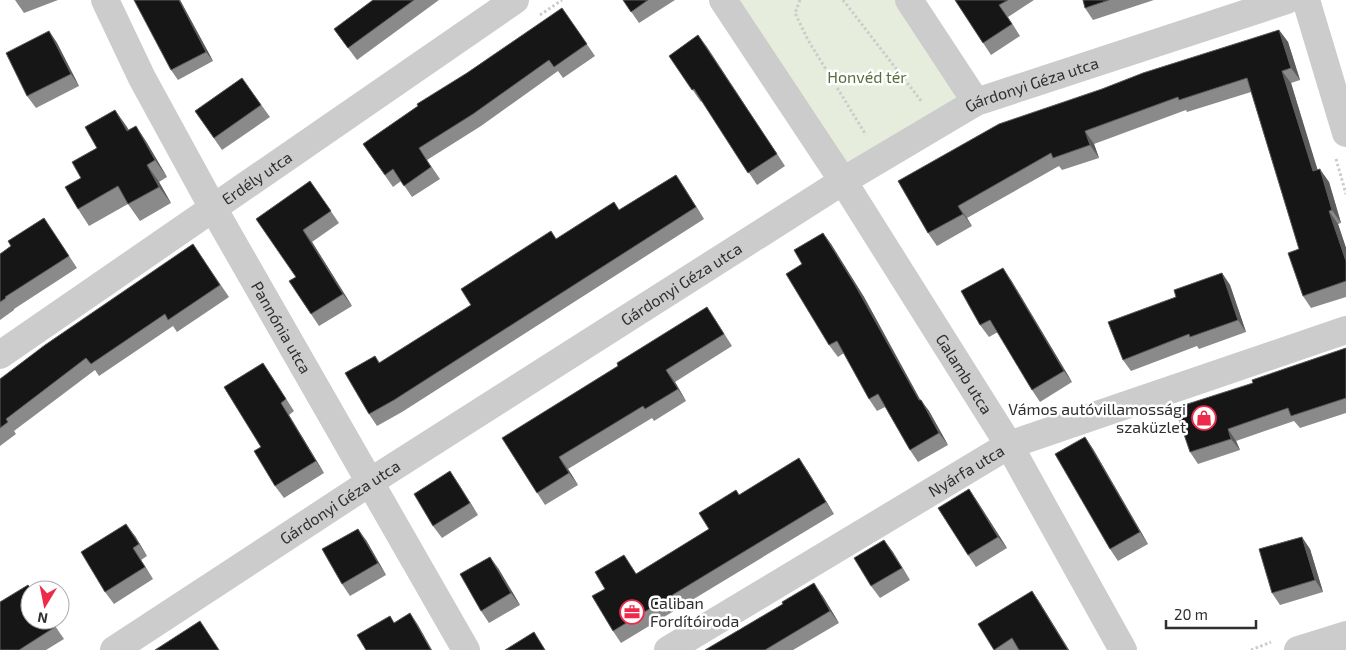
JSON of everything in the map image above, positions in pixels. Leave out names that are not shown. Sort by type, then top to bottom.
[{"type":"street","name":"Pannónia utca","points":[[105,0],[142,78],[213,208],[466,650]]},
{"type":"street","name":"Erdély utca","points":[[0,355],[515,0]]},
{"type":"street","points":[[723,0],[843,181]]},
{"type":"street","points":[[909,0],[976,102]]},
{"type":"street","name":"Gárdonyi Géza utca","points":[[114,650],[370,482],[843,181],[976,102],[1287,0]]},
{"type":"street","points":[[1306,0],[1346,133]]},
{"type":"street","name":"Galamb utca","points":[[843,181],[1009,445],[1123,650]]},
{"type":"street","name":"Nyárfa utca","points":[[668,650],[1009,445],[1346,330]]},
{"type":"street","points":[[1298,650],[1346,635]]},
{"type":"path","points":[[800,0],[795,13],[808,40],[870,140]]},
{"type":"path","points":[[843,0],[924,105]]},
{"type":"green space","name":"Honvéd tér","points":[[723,0],[909,0],[976,102],[843,181]]},
{"type":"building","points":[[134,0],[179,0],[206,52],[171,70]]},
{"type":"building","points":[[373,0],[414,0],[348,48],[334,29]]},
{"type":"building","points":[[623,0],[648,0],[631,12]]},
{"type":"building","points":[[955,0],[1008,0],[999,5],[1012,24],[983,43]]},
{"type":"building","points":[[1083,0],[1109,0],[1085,8]]},
{"type":"building","points":[[562,8],[587,44],[554,67],[549,60],[473,114],[419,148],[431,167],[404,186],[393,169],[385,175],[363,144],[418,106],[417,104],[467,73]]},
{"type":"building","points":[[1279,30],[1291,68],[1282,71],[1313,171],[1320,169],[1332,210],[1329,211],[1346,261],[1346,281],[1303,296],[1288,253],[1299,249],[1247,78],[1179,100],[1178,97],[1085,131],[1090,145],[1053,158],[1051,153],[958,206],[963,214],[928,233],[898,181],[999,124],[1143,73]]},
{"type":"building","points":[[49,31],[71,74],[27,96],[6,53]]},
{"type":"building","points":[[698,35],[777,154],[748,173],[694,89],[692,90],[669,56]]},
{"type":"building","points":[[242,78],[261,105],[214,138],[195,111]]},
{"type":"building","points":[[115,110],[127,131],[136,126],[155,160],[147,165],[159,187],[128,204],[118,186],[78,209],[65,187],[81,178],[72,162],[97,148],[85,127]]},
{"type":"building","points":[[676,175],[696,207],[394,400],[369,414],[345,373],[375,356],[379,363],[471,305],[461,289],[551,231],[556,239],[614,202],[619,210]]},
{"type":"building","points":[[310,181],[331,211],[303,230],[343,294],[311,314],[289,281],[296,277],[256,219]]},
{"type":"building","points":[[44,218],[69,256],[0,302],[0,254],[11,246],[8,241]]},
{"type":"building","points":[[823,233],[855,285],[939,433],[910,450],[878,394],[869,399],[837,341],[829,345],[786,274],[802,264],[794,250]]},
{"type":"building","points":[[193,244],[220,285],[168,320],[165,314],[91,364],[86,358],[6,419],[8,422],[0,428],[0,379],[45,345]]},
{"type":"building","points":[[1003,268],[1064,371],[1032,390],[990,320],[980,325],[961,291]]},
{"type":"building","points":[[1222,273],[1238,320],[1190,337],[1189,334],[1123,360],[1108,322],[1176,297],[1174,290]]},
{"type":"building","points":[[707,307],[724,334],[666,370],[678,389],[645,409],[643,406],[559,457],[569,473],[537,493],[502,438],[618,366],[617,363]]},
{"type":"building","points":[[1346,348],[1346,398],[1291,416],[1288,408],[1228,429],[1231,439],[1190,452],[1175,408],[1253,383],[1252,380]]},
{"type":"building","points":[[263,363],[286,399],[281,403],[316,461],[275,486],[254,451],[261,447],[224,387]]},
{"type":"building","points":[[1085,437],[1140,532],[1110,549],[1055,454]]},
{"type":"building","points":[[799,458],[826,502],[613,631],[592,596],[605,589],[595,572],[624,555],[636,574],[709,529],[699,513],[736,490],[739,495]]},
{"type":"building","points":[[450,471],[470,503],[433,526],[414,494]]},
{"type":"building","points":[[969,489],[998,537],[968,555],[938,508]]},
{"type":"building","points":[[126,524],[139,544],[133,548],[145,567],[105,592],[81,552]]},
{"type":"building","points":[[358,529],[378,563],[342,584],[322,549]]},
{"type":"building","points":[[1302,537],[1315,580],[1272,593],[1259,549]]},
{"type":"building","points":[[884,540],[902,568],[871,586],[854,558]]},
{"type":"building","points":[[490,557],[511,593],[481,611],[460,574]]},
{"type":"building","points":[[814,583],[830,611],[765,650],[705,650],[783,604],[782,602]]},
{"type":"building","points":[[20,590],[20,630],[50,630],[19,650],[0,650],[0,602]]},
{"type":"building","points":[[1032,591],[1068,650],[1019,650],[1012,638],[994,650],[978,624]]},
{"type":"building","points":[[410,613],[431,650],[366,650],[357,635],[390,616],[394,623]]},
{"type":"building","points":[[200,621],[219,650],[155,650]]},
{"type":"building","points":[[534,632],[545,650],[505,650]]},
{"type":"place","name":"Vámos autóvillamossági szaküzlet","points":[[1204,418]]},
{"type":"place","name":"Caliban Fordítóiroda","points":[[632,612]]}]
